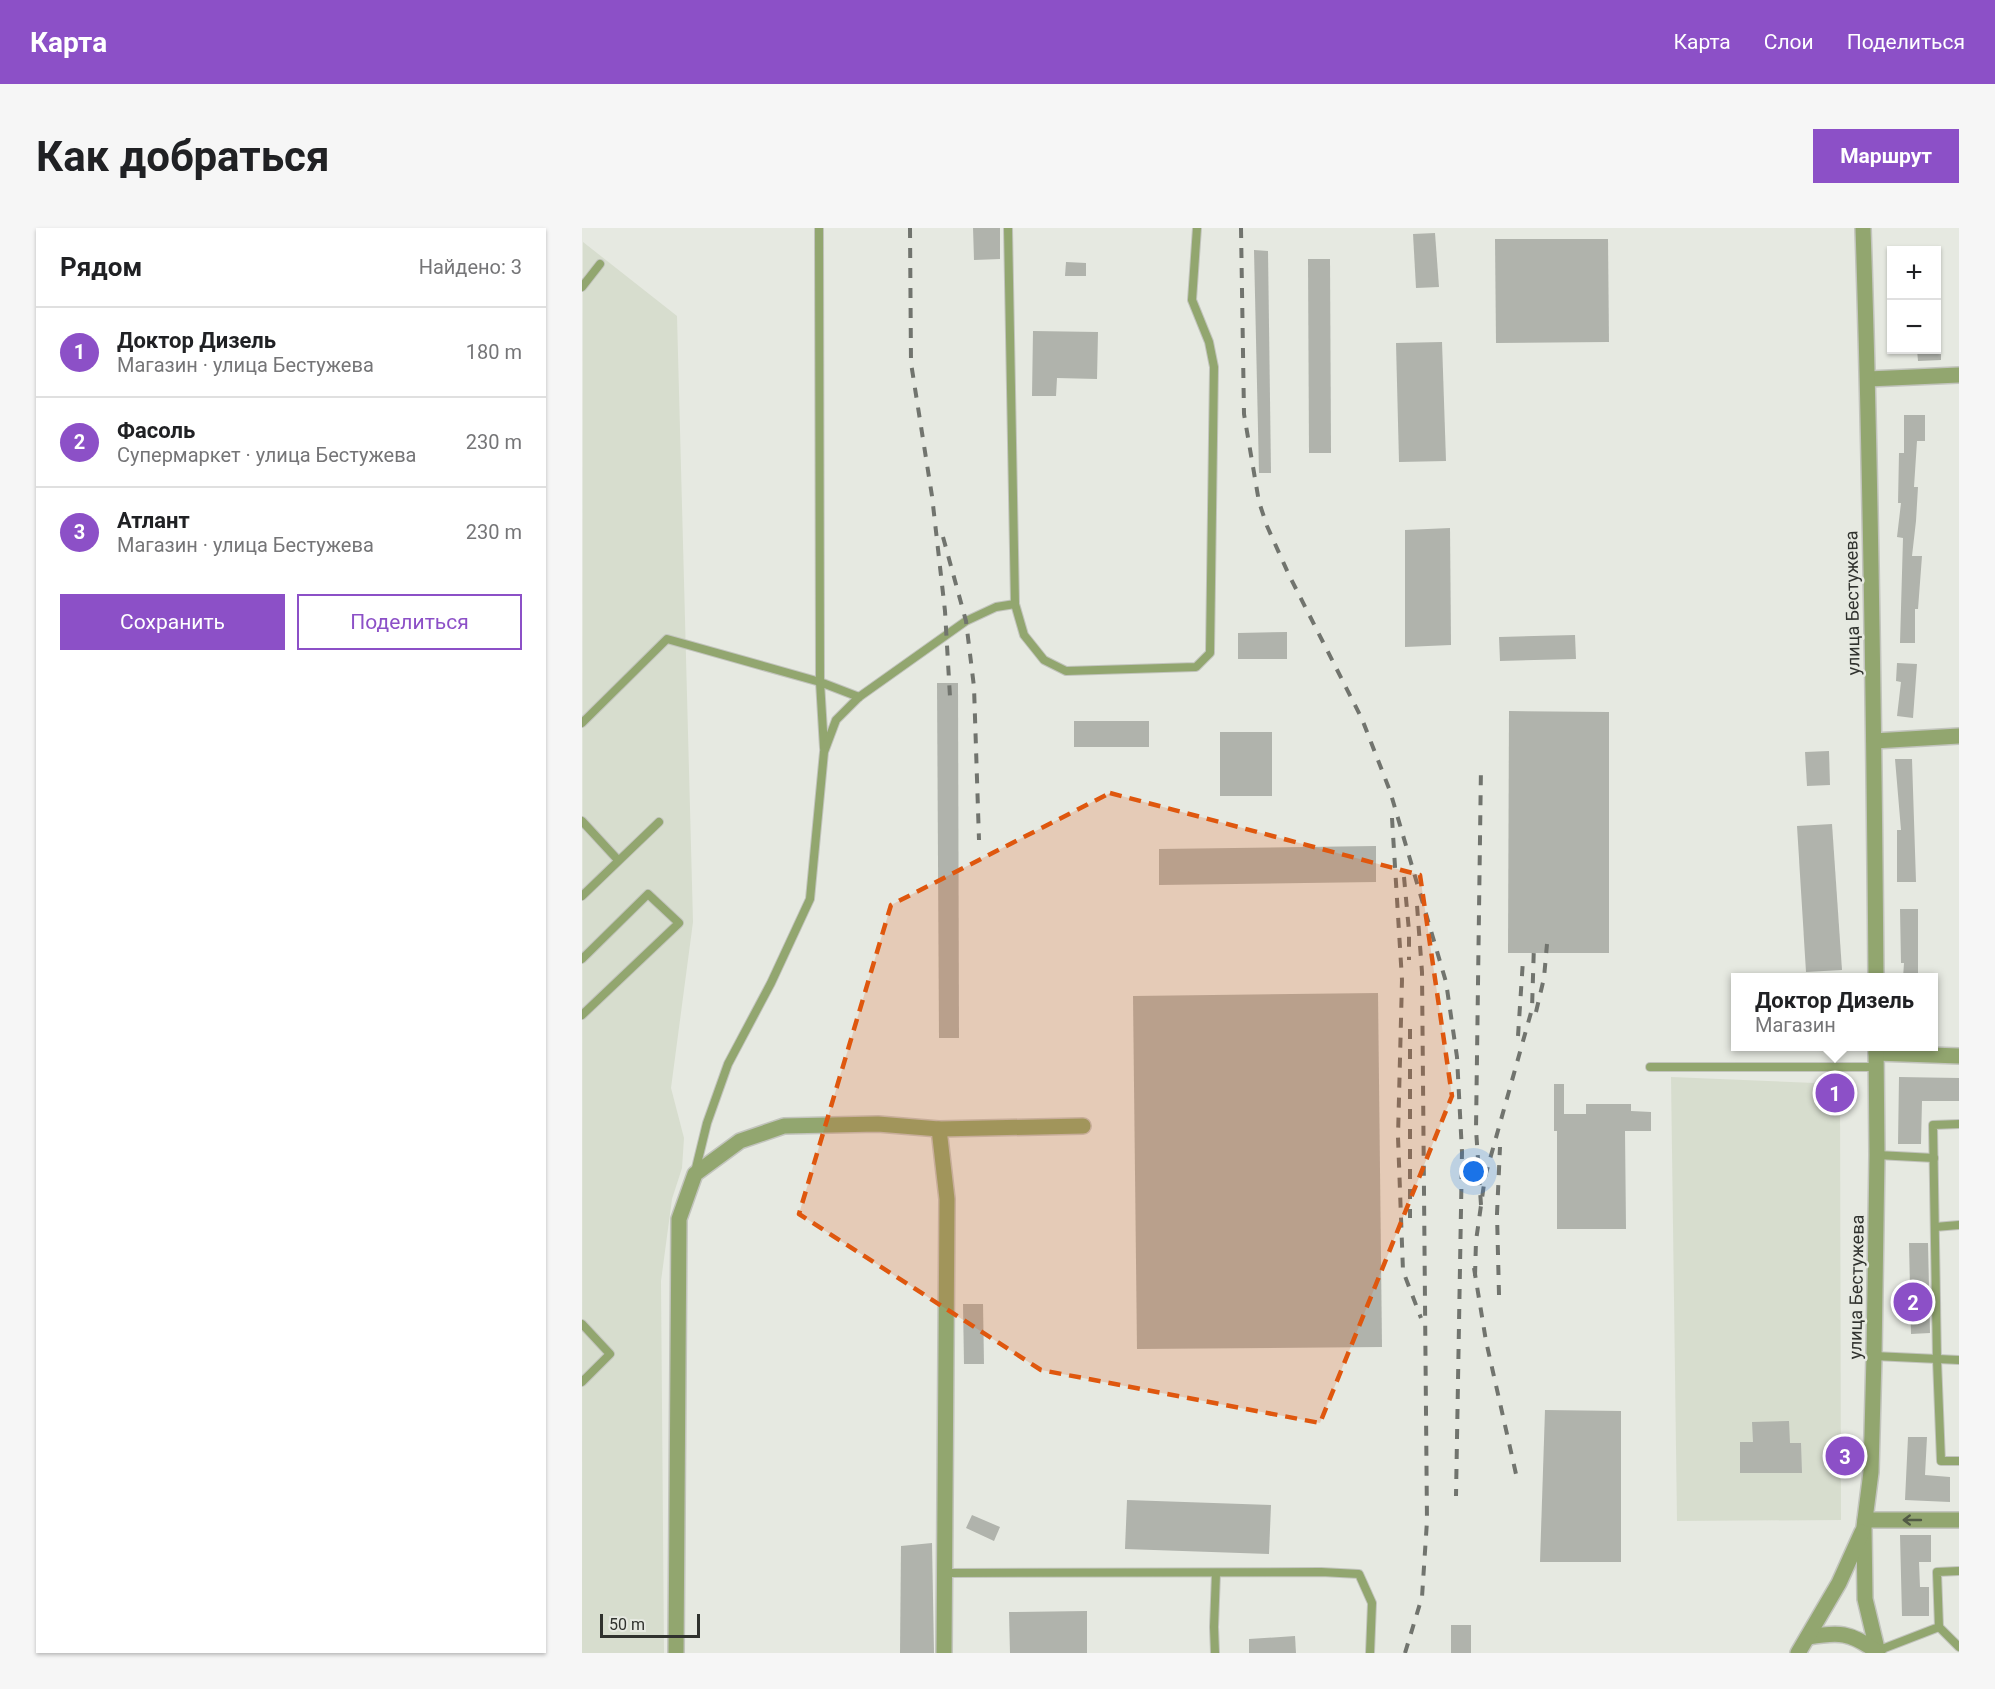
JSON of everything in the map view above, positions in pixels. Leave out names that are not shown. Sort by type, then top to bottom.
[{"type":"street","name":"улица Бестужева","points":[[1863,228],[1868,379],[1876,973]]},
{"type":"street","points":[[1868,379],[1959,375]]},
{"type":"street","points":[[1874,741],[1959,736]]},
{"type":"street","name":"улица Бестужева","points":[[1865,1523],[1871,1472],[1874,1356],[1876,1056]]},
{"type":"street","points":[[1876,1056],[1959,1056]]},
{"type":"street","points":[[676,1653],[679,1219],[695,1174],[740,1142],[784,1126],[878,1124],[939,1129],[1083,1126]]},
{"type":"street","points":[[939,1129],[947,1199],[945,1653]]},
{"type":"street","points":[[1865,1523],[1959,1520]]},
{"type":"street","points":[[1798,1653],[1839,1583],[1865,1523]]},
{"type":"street","points":[[1865,1523],[1865,1599],[1877,1652]]},
{"type":"street","points":[[1808,1637],[1833,1633],[1858,1638],[1877,1652]]},
{"type":"lane","points":[[695,1174],[706,1123],[728,1064],[771,983],[810,899],[824,752],[820,682],[819,228]]},
{"type":"lane","points":[[1008,228],[1015,604],[1024,635],[1044,660],[1066,671],[1196,668],[1210,653],[1214,366],[1209,342],[1192,300],[1197,228]]},
{"type":"lane","points":[[582,287],[600,264]]},
{"type":"lane","points":[[824,752],[836,720],[859,697],[966,621],[996,607],[1015,604]]},
{"type":"lane","points":[[582,723],[667,639],[820,682],[859,697]]},
{"type":"lane","points":[[582,821],[618,860]]},
{"type":"lane","points":[[582,896],[659,822]]},
{"type":"lane","points":[[582,958],[648,894],[679,923],[582,1015]]},
{"type":"lane","points":[[1650,1067],[1876,1056]]},
{"type":"lane","points":[[1959,1124],[1933,1125],[1936,1360],[1941,1461],[1959,1461]]},
{"type":"lane","points":[[1877,1155],[1934,1158]]},
{"type":"lane","points":[[1935,1227],[1959,1225]]},
{"type":"lane","points":[[582,1324],[610,1354],[582,1382]]},
{"type":"lane","points":[[1874,1356],[1959,1360]]},
{"type":"lane","points":[[1959,1571],[1937,1572],[1939,1627],[1959,1647]]},
{"type":"lane","points":[[946,1573],[1321,1572],[1359,1574],[1372,1603],[1370,1653]]},
{"type":"lane","points":[[1215,1653],[1216,1573]]},
{"type":"lane","points":[[1877,1652],[1939,1627]]},
{"type":"highlighted area","points":[[1110,793],[1420,875],[1452,1096],[1320,1423],[1041,1370],[799,1214],[891,905]]},
{"type":"shaded area","points":[[583,242],[677,316],[693,922],[671,1088],[684,1138],[682,1168],[672,1199],[661,1281],[664,1653],[582,1653]]},
{"type":"shaded area","points":[[1671,1077],[1840,1084],[1841,1520],[1677,1521]]},
{"type":"building","points":[[973,228],[1000,228],[1000,259],[974,260]]},
{"type":"building","points":[[1435,233],[1439,287],[1416,288],[1413,234]]},
{"type":"building","points":[[1495,239],[1608,239],[1609,342],[1496,343]]},
{"type":"building","points":[[1254,250],[1268,251],[1271,473],[1259,473]]},
{"type":"building","points":[[1308,259],[1330,259],[1331,453],[1309,453]]},
{"type":"building","points":[[1066,262],[1086,263],[1086,276],[1065,276]]},
{"type":"building","points":[[1033,331],[1098,332],[1097,379],[1057,378],[1056,396],[1032,396]]},
{"type":"building","points":[[1442,342],[1446,461],[1399,462],[1396,343]]},
{"type":"building","points":[[1917,354],[1941,354],[1941,360],[1918,361]]},
{"type":"building","points":[[1904,415],[1925,415],[1925,441],[1917,441],[1914,487],[1918,487],[1912,556],[1922,556],[1918,609],[1915,609],[1915,643],[1900,643],[1903,538],[1897,537],[1901,503],[1898,503],[1899,453],[1904,453]]},
{"type":"building","points":[[1450,528],[1451,645],[1405,647],[1405,530]]},
{"type":"building","points":[[1287,632],[1287,659],[1238,659],[1238,633]]},
{"type":"building","points":[[1575,635],[1576,659],[1500,661],[1499,637]]},
{"type":"building","points":[[1897,663],[1917,664],[1913,718],[1897,716],[1901,682],[1896,681]]},
{"type":"building","points":[[937,683],[958,683],[959,1038],[939,1038]]},
{"type":"building","points":[[1509,711],[1609,712],[1609,953],[1508,953]]},
{"type":"building","points":[[1074,721],[1149,721],[1149,747],[1074,747]]},
{"type":"building","points":[[1220,732],[1272,732],[1272,796],[1220,796]]},
{"type":"building","points":[[1829,751],[1830,785],[1807,786],[1805,752]]},
{"type":"building","points":[[1895,759],[1912,759],[1916,882],[1897,882],[1897,830],[1901,830]]},
{"type":"building","points":[[1832,824],[1842,970],[1806,972],[1797,826]]},
{"type":"building","points":[[1376,846],[1376,882],[1159,885],[1159,849]]},
{"type":"building","points":[[1900,909],[1918,909],[1918,973],[1903,973],[1904,963],[1901,963]]},
{"type":"building","points":[[1378,993],[1382,1347],[1137,1349],[1133,996]]},
{"type":"building","points":[[1899,1077],[1959,1078],[1959,1101],[1922,1101],[1921,1144],[1898,1144]]},
{"type":"building","points":[[1554,1084],[1564,1084],[1564,1114],[1586,1114],[1586,1104],[1631,1104],[1631,1111],[1651,1112],[1651,1131],[1625,1131],[1626,1229],[1557,1229],[1557,1131],[1554,1131]]},
{"type":"building","points":[[1829,1084],[1840,1084],[1841,1102],[1829,1103]]},
{"type":"building","points":[[1909,1243],[1928,1243],[1930,1333],[1911,1334]]},
{"type":"building","points":[[963,1304],[983,1304],[984,1364],[964,1364]]},
{"type":"building","points":[[1545,1410],[1621,1411],[1621,1562],[1540,1562]]},
{"type":"building","points":[[1789,1421],[1790,1443],[1801,1443],[1802,1473],[1740,1473],[1740,1442],[1753,1442],[1752,1422]]},
{"type":"building","points":[[1908,1437],[1927,1437],[1925,1475],[1950,1477],[1950,1502],[1905,1500]]},
{"type":"building","points":[[1127,1500],[1271,1505],[1269,1554],[1125,1549]]},
{"type":"building","points":[[972,1515],[1000,1527],[994,1541],[966,1528]]},
{"type":"building","points":[[1900,1535],[1931,1535],[1931,1562],[1919,1562],[1920,1587],[1929,1587],[1929,1616],[1902,1616]]},
{"type":"building","points":[[932,1543],[934,1653],[900,1653],[901,1546]]},
{"type":"building","points":[[1087,1611],[1087,1653],[1010,1653],[1009,1612]]},
{"type":"building","points":[[1451,1625],[1471,1625],[1471,1653],[1451,1653]]},
{"type":"building","points":[[1295,1636],[1296,1653],[1249,1653],[1249,1639]]},
{"type":"railway","points":[[910,228],[911,363],[932,496],[945,611],[950,697]]},
{"type":"railway","points":[[1241,228],[1244,414],[1259,502],[1289,575],[1362,719],[1390,791],[1446,982],[1457,1057],[1462,1152],[1456,1496]]},
{"type":"railway","points":[[943,537],[966,621],[974,687],[979,840]]},
{"type":"railway","points":[[1481,766],[1476,1129],[1481,1205]]},
{"type":"railway","points":[[1392,818],[1402,980],[1398,1137],[1403,1271],[1421,1318]]},
{"type":"railway","points":[[1404,877],[1409,960]]},
{"type":"railway","points":[[1405,1653],[1422,1597],[1427,1521],[1422,972],[1417,905]]},
{"type":"railway","points":[[1475,1276],[1476,1241],[1485,1177],[1532,1009],[1534,944]]},
{"type":"railway","points":[[1536,1012],[1544,978],[1547,944]]},
{"type":"railway","points":[[1518,1036],[1523,960]]},
{"type":"railway","points":[[1410,1029],[1410,1218]]},
{"type":"railway","points":[[1499,1295],[1497,1214],[1500,1147]]},
{"type":"railway","points":[[1474,1268],[1486,1341],[1516,1474]]},
{"type":"place","name":"Доктор Дизель","points":[[1835,1093]]},
{"type":"place","name":"Фасоль","points":[[1913,1302]]},
{"type":"place","name":"Атлант","points":[[1845,1456]]}]
